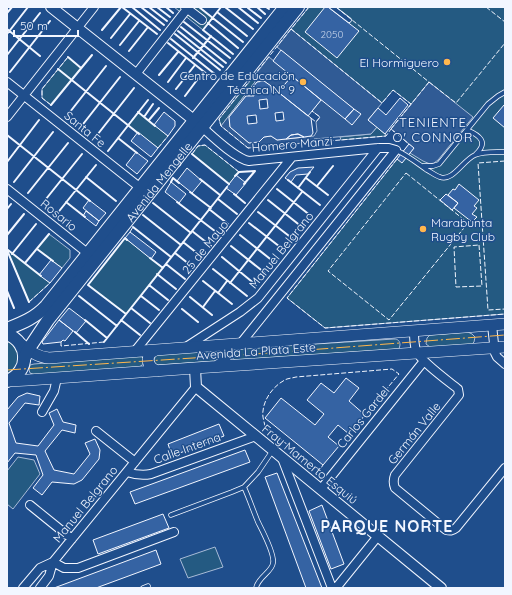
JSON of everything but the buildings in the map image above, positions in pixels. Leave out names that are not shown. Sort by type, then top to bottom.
[{"type":"main road","name":"Avenida Mengelle","points":[[198,124],[285,7]]},
{"type":"main road","name":"Avenida Mengelle","points":[[8,381],[20,372],[24,351],[48,320],[92,257],[198,124],[298,7]]},
{"type":"main road","name":"Avenida Mengelle","points":[[7,329],[24,322],[39,313],[92,257]]},
{"type":"main road","name":"Avenida La Plata Este","points":[[24,351],[40,357],[49,358],[505,324]]},
{"type":"main road","points":[[7,334],[13,337],[24,351]]},
{"type":"main road","points":[[217,366],[222,364],[225,360],[226,345]]},
{"type":"main road","name":"Avenida La Plata Este","points":[[8,381],[217,366],[421,357],[499,348]]},
{"type":"main road","points":[[156,350],[150,353],[148,360],[151,367],[157,370]]},
{"type":"street","points":[[51,7],[198,124]]},
{"type":"street","points":[[7,117],[94,7]]},
{"type":"street","points":[[136,74],[186,8],[202,20]]},
{"type":"street","name":"Santa Fe","points":[[7,82],[144,191]]},
{"type":"street","name":"Homero Manzi","points":[[198,124],[237,156],[245,160],[254,161],[378,148],[389,148],[396,150]]},
{"type":"street","name":"Manuel Belgrano","points":[[184,348],[240,312],[258,298],[378,148]]},
{"type":"street","points":[[241,344],[396,150]]},
{"type":"street","name":"25 de Mayo","points":[[135,351],[292,157]]},
{"type":"street","name":"Rosario","points":[[7,189],[92,257]]},
{"type":"street","points":[[492,325],[499,348],[497,357],[505,364]]},
{"type":"street","points":[[414,331],[415,347],[421,357]]},
{"type":"street","name":"Germán Valle","points":[[421,357],[458,389],[459,395],[395,476],[393,483],[395,488],[449,531],[456,528],[505,468]]},
{"type":"street","name":"Carlos Gardel","points":[[321,489],[421,357]]},
{"type":"street","points":[[195,368],[196,387]]},
{"type":"street","points":[[42,412],[54,391],[57,378]]},
{"type":"street","name":"Manuel Belgrano","points":[[40,588],[49,576],[53,562],[196,387]]},
{"type":"street","name":"Fray Mamerto Esquiú","points":[[196,387],[441,588]]},
{"type":"street","points":[[96,431],[134,462]]},
{"type":"street","name":"Calle Interna","points":[[127,472],[143,476],[152,474],[256,436]]},
{"type":"street","points":[[282,457],[332,588]]},
{"type":"street","points":[[30,505],[72,539]]},
{"type":"street","points":[[53,562],[64,568],[78,568],[174,532]]},
{"type":"street","points":[[336,588],[378,536]]},
{"type":"street","name":"Manuel Belgrano","points":[[23,588],[40,568],[53,562]]},
{"type":"lane","points":[[332,7],[348,20]]},
{"type":"lane","points":[[421,166],[430,167],[439,164],[488,104],[505,92]]},
{"type":"lane","points":[[396,150],[436,175],[445,178],[452,175],[480,150],[482,145],[481,139],[477,135],[467,130]]},
{"type":"lane","points":[[472,156],[482,153],[505,152]]},
{"type":"lane","points":[[170,514],[244,487],[258,472],[273,450]]},
{"type":"lane","points":[[244,487],[273,556],[274,562],[272,567],[257,583],[256,588]]},
{"type":"lane","points":[[143,588],[148,586]]},
{"type":"shaded area","points":[[174,7],[199,7],[213,18],[203,30]]},
{"type":"shaded area","name":"Marabunta Rugby Club","points":[[309,7],[505,7],[505,314],[325,328],[287,298],[409,144],[391,129],[411,104],[393,90],[382,103],[291,29]]},
{"type":"shaded area","points":[[291,29],[382,103],[368,120],[377,127],[371,134],[314,139],[314,142],[248,148],[221,126],[255,82],[255,75],[269,57],[292,76],[278,92],[272,93],[271,86],[264,81],[257,82],[253,87],[254,96],[246,96],[229,117],[230,127],[249,143],[271,136],[277,140],[314,136],[317,131],[316,122],[320,117],[312,111],[321,100],[360,114],[277,47]]},
{"type":"shaded area","points":[[68,57],[81,68],[51,105],[42,98],[42,89]]},
{"type":"shaded area","points":[[255,75],[255,82],[221,126],[219,119]]},
{"type":"shaded area","points":[[429,82],[473,117],[438,160],[430,164],[410,153],[414,148],[391,129]]},
{"type":"shaded area","points":[[138,112],[168,136],[158,148],[128,125]]},
{"type":"shaded area","points":[[377,127],[386,136],[341,140],[340,137],[371,134]]},
{"type":"shaded area","points":[[205,145],[239,172],[229,184],[192,154],[198,146]]},
{"type":"shaded area","points":[[49,234],[70,250],[70,258],[62,268],[37,249]]},
{"type":"shaded area","points":[[125,238],[163,268],[126,314],[88,285]]},
{"type":"shaded area","points":[[7,250],[50,283],[29,302]]},
{"type":"shaded area","points":[[468,332],[475,337],[474,342],[471,345],[430,347],[426,344],[427,338],[430,335]]},
{"type":"shaded area","points":[[7,339],[19,350],[18,368],[7,376]]},
{"type":"shaded area","points":[[394,339],[399,341],[399,349],[235,360],[231,357],[231,352],[236,349]]},
{"type":"shaded area","points":[[217,350],[221,354],[220,358],[216,361],[158,365],[154,360],[156,355]]},
{"type":"shaded area","points":[[138,355],[144,359],[143,364],[139,367],[35,375],[30,373],[29,370],[30,365],[34,364]]},
{"type":"shaded area","points":[[18,457],[34,460],[40,474],[13,509],[7,504],[7,471]]},
{"type":"shaded area","points":[[215,547],[223,567],[188,578],[180,559]]},
{"type":"fence","points":[[309,7],[291,29],[382,103],[393,90],[411,104]]},
{"type":"fence","points":[[336,7],[429,82],[391,129],[409,144]]},
{"type":"fence","points":[[486,7],[505,22]]},
{"type":"fence","points":[[291,29],[219,119],[221,126],[248,148],[386,136],[391,129]]},
{"type":"fence","points":[[429,82],[456,103],[505,43]]},
{"type":"fence","points":[[51,105],[42,98],[42,89],[68,57]]},
{"type":"fence","points":[[311,118],[316,122],[320,117],[312,111]]},
{"type":"fence","points":[[158,148],[168,136]]},
{"type":"fence","points":[[192,154],[198,146],[205,145],[239,172]]},
{"type":"fence","points":[[397,159],[287,298],[325,328],[505,314]]},
{"type":"fence","points":[[505,161],[478,163],[488,310],[505,309]]},
{"type":"fence","points":[[406,173],[468,223],[389,320],[328,271],[406,173]]},
{"type":"fence","points":[[130,232],[133,227]]},
{"type":"fence","points":[[479,245],[482,286],[456,287],[454,247],[479,245]]},
{"type":"fence","points":[[29,302],[50,283]]},
{"type":"fence","points":[[61,342],[61,346],[104,342]]},
{"type":"fence","points":[[323,465],[319,471],[265,426],[263,415],[265,401],[274,388],[283,381],[296,377],[392,369],[399,374],[365,415]]},
{"type":"wall","points":[[7,13],[12,7]]},
{"type":"wall","points":[[7,34],[28,7]]},
{"type":"wall","points":[[102,30],[121,7]]},
{"type":"wall","points":[[122,7],[157,34]]},
{"type":"wall","points":[[132,7],[160,30]]},
{"type":"wall","points":[[141,7],[164,25]]},
{"type":"wall","points":[[149,7],[167,21]]},
{"type":"wall","points":[[157,7],[170,17]]},
{"type":"wall","points":[[166,7],[173,13]]},
{"type":"wall","points":[[199,7],[243,42]]},
{"type":"wall","points":[[221,7],[203,30],[233,54]]},
{"type":"wall","points":[[225,7],[253,29]]},
{"type":"wall","points":[[238,7],[258,23]]},
{"type":"wall","points":[[257,7],[265,14]]},
{"type":"wall","points":[[248,8],[261,18]]},
{"type":"wall","points":[[217,12],[247,36]]},
{"type":"wall","points":[[7,55],[40,13]]},
{"type":"wall","points":[[111,38],[130,14]]},
{"type":"wall","points":[[10,72],[50,21]]},
{"type":"wall","points":[[120,45],[139,21]]},
{"type":"wall","points":[[184,22],[230,58]]},
{"type":"wall","points":[[208,23],[238,48]]},
{"type":"wall","points":[[129,51],[148,27]]},
{"type":"wall","points":[[181,27],[226,63]]},
{"type":"wall","points":[[7,29],[40,56]]},
{"type":"wall","points":[[178,31],[223,67]]},
{"type":"wall","points":[[175,34],[220,70]]},
{"type":"wall","points":[[193,58],[211,36]]},
{"type":"wall","points":[[171,39],[216,75]]},
{"type":"wall","points":[[168,43],[213,79]]},
{"type":"wall","points":[[159,75],[178,52]]},
{"type":"wall","points":[[51,105],[92,55]]},
{"type":"wall","points":[[68,57],[81,68]]},
{"type":"wall","points":[[168,82],[186,58]]},
{"type":"wall","points":[[176,89],[195,65]]},
{"type":"wall","points":[[66,117],[106,66]]},
{"type":"wall","points":[[58,69],[139,134]]},
{"type":"wall","points":[[185,96],[203,72]]},
{"type":"wall","points":[[80,128],[120,77]]},
{"type":"wall","points":[[94,139],[134,88]]},
{"type":"wall","points":[[108,151],[148,100]]},
{"type":"wall","points":[[144,117],[153,104]]},
{"type":"wall","points":[[149,120],[159,108]]},
{"type":"wall","points":[[138,112],[155,126]]},
{"type":"wall","points":[[7,162],[39,120]]},
{"type":"wall","points":[[14,182],[53,132]]},
{"type":"wall","points":[[7,135],[90,201]]},
{"type":"wall","points":[[118,138],[137,153]]},
{"type":"wall","points":[[28,193],[68,143]]},
{"type":"wall","points":[[42,204],[82,154]]},
{"type":"wall","points":[[192,154],[229,184]]},
{"type":"wall","points":[[56,215],[96,165]]},
{"type":"wall","points":[[317,186],[333,166]]},
{"type":"wall","points":[[235,176],[239,172],[255,171]]},
{"type":"wall","points":[[244,184],[255,171]]},
{"type":"wall","points":[[298,188],[310,172]]},
{"type":"wall","points":[[86,177],[116,201]]},
{"type":"wall","points":[[171,182],[173,178],[179,183]]},
{"type":"wall","points":[[306,178],[328,195]]},
{"type":"wall","points":[[200,179],[220,195]]},
{"type":"wall","points":[[288,180],[320,205]]},
{"type":"wall","points":[[104,342],[227,187]]},
{"type":"wall","points":[[277,189],[311,216]]},
{"type":"wall","points":[[190,192],[211,208]]},
{"type":"wall","points":[[230,283],[302,192]]},
{"type":"wall","points":[[234,194],[245,203]]},
{"type":"wall","points":[[218,199],[237,214]]},
{"type":"wall","points":[[268,200],[302,227]]},
{"type":"wall","points":[[66,202],[85,217]]},
{"type":"wall","points":[[177,202],[220,235]]},
{"type":"wall","points":[[153,203],[191,233]]},
{"type":"wall","points":[[7,209],[11,204]]},
{"type":"wall","points":[[209,209],[228,224]]},
{"type":"wall","points":[[258,212],[293,239]]},
{"type":"wall","points":[[7,235],[24,214]]},
{"type":"wall","points":[[143,215],[181,245]]},
{"type":"wall","points":[[249,223],[284,250]]},
{"type":"wall","points":[[12,254],[36,224]]},
{"type":"wall","points":[[133,227],[171,257]]},
{"type":"wall","points":[[192,231],[211,246]]},
{"type":"wall","points":[[25,263],[49,234]]},
{"type":"wall","points":[[240,235],[274,262]]},
{"type":"wall","points":[[126,314],[88,285],[125,238],[127,240]]},
{"type":"wall","points":[[183,242],[202,257]]},
{"type":"wall","points":[[231,246],[265,273]]},
{"type":"wall","points":[[37,249],[53,261]]},
{"type":"wall","points":[[7,250],[29,302]]},
{"type":"wall","points":[[8,250],[41,276]]},
{"type":"wall","points":[[175,253],[194,268]]},
{"type":"wall","points":[[222,257],[256,285]]},
{"type":"wall","points":[[150,258],[163,268]]},
{"type":"wall","points":[[166,264],[185,279]]},
{"type":"wall","points":[[213,269],[247,296]]},
{"type":"wall","points":[[157,274],[176,289]]},
{"type":"wall","points":[[203,281],[232,304]]},
{"type":"wall","points":[[218,293],[227,281]]},
{"type":"wall","points":[[149,285],[168,300]]},
{"type":"wall","points":[[7,291],[14,308]]},
{"type":"wall","points":[[203,307],[215,291]]},
{"type":"wall","points":[[79,296],[117,326]]},
{"type":"wall","points":[[141,296],[159,310]]},
{"type":"wall","points":[[190,297],[212,315]]},
{"type":"wall","points":[[131,308],[150,323]]},
{"type":"wall","points":[[182,309],[198,322]]},
{"type":"wall","points":[[85,320],[107,338]]},
{"type":"wall","points":[[121,320],[140,335]]},
{"type":"wall","points":[[75,332],[89,344]]},
{"type":"power","points":[[7,370],[255,354],[505,335]]},
{"type":"place","name":"El Hormiguero","points":[[447,62]]},
{"type":"place","name":"Centro de Educación Técnica Nº 9","points":[[303,82]]},
{"type":"place","name":"Marabunta Rugby Club","points":[[423,229]]},
{"type":"district","name":"TENIENTE O' CONNOR","points":[[433,130]]},
{"type":"district","name":"PARQUE NORTE","points":[[387,526]]}]
